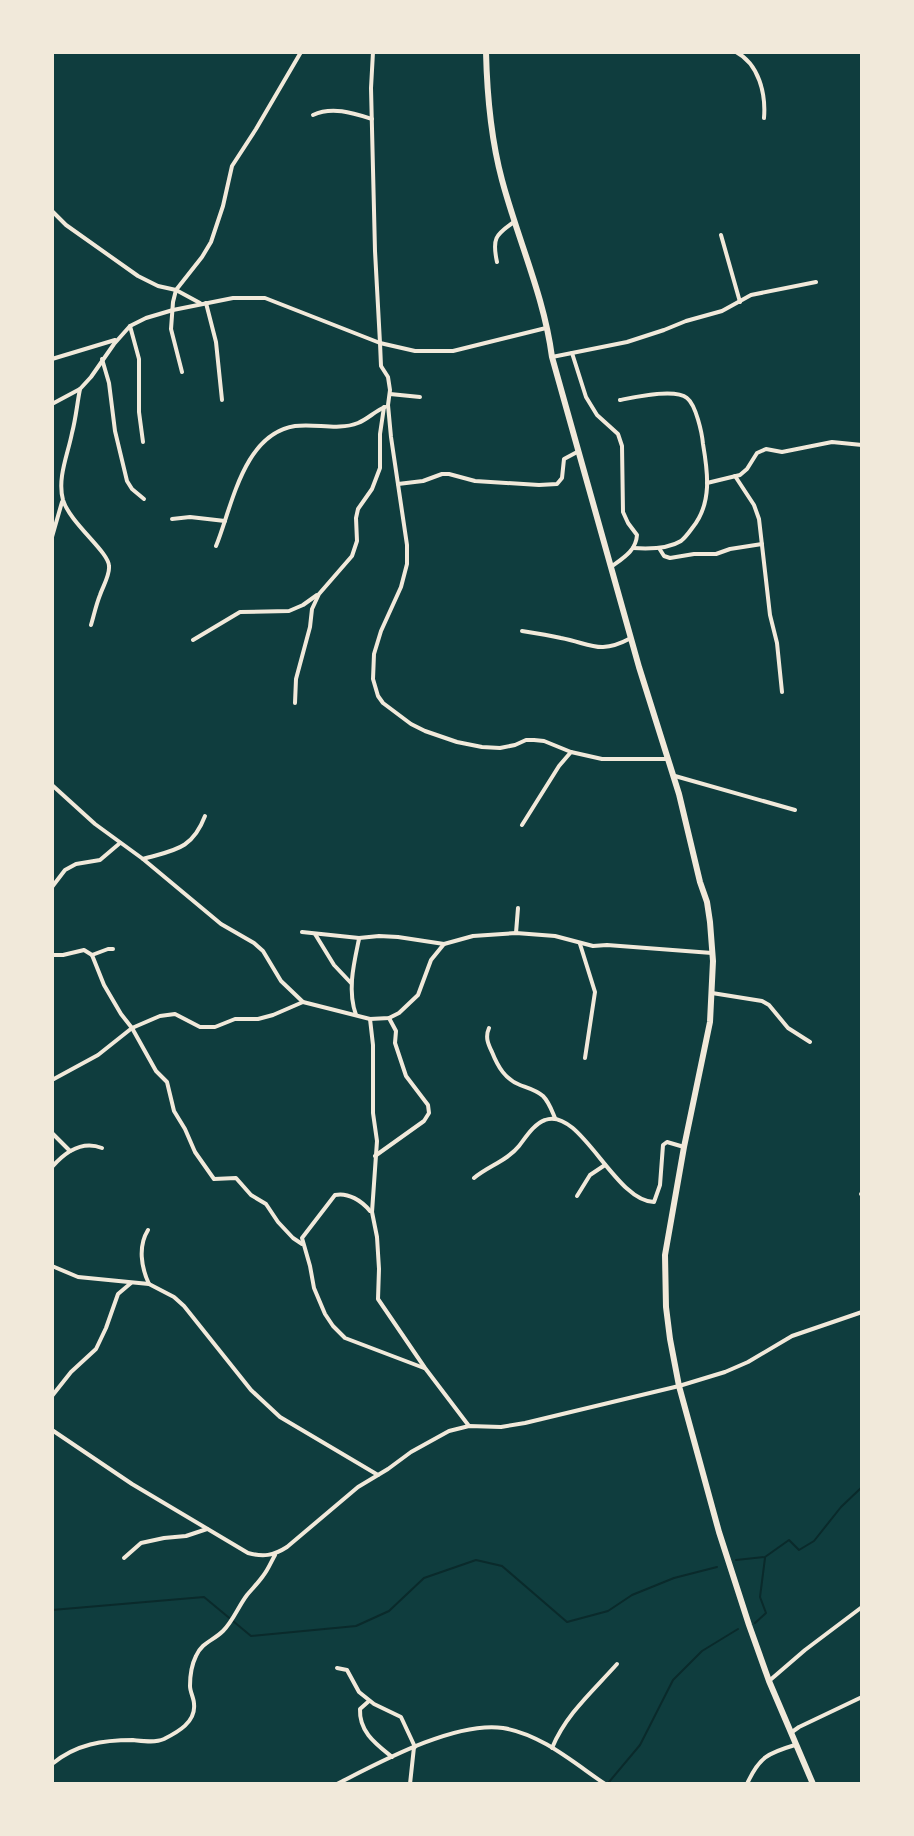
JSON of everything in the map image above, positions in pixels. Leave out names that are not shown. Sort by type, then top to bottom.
[{"type":"highway","points":[[486,52],[486,92],[502,179],[548,328],[552,357],[631,638],[679,794],[707,902],[712,953],[710,1022],[669,1230],[664,1277],[670,1339],[679,1386],[719,1532],[769,1681],[813,1784]]},
{"type":"street","points":[[182,372],[171,329],[176,290],[211,242],[232,166],[301,52]]},
{"type":"street","points":[[193,640],[240,612],[295,609],[319,594],[356,549],[356,518],[380,468],[380,434],[390,394],[388,377],[381,366],[375,251],[373,52]]},
{"type":"street","points":[[736,52],[750,62],[761,87],[764,118]]},
{"type":"street","points":[[313,115],[321,111],[343,111],[372,119]]},
{"type":"street","points":[[52,211],[66,225],[138,276],[204,304],[216,342],[222,400]]},
{"type":"street","points":[[497,262],[496,237],[516,221]]},
{"type":"street","points":[[721,235],[740,302]]},
{"type":"street","points":[[552,357],[639,338],[722,311],[751,295],[816,282]]},
{"type":"street","points":[[52,404],[80,389],[130,326],[173,310],[233,298],[265,298],[380,343],[415,351],[453,351],[548,328]]},
{"type":"street","points":[[130,326],[139,359],[139,412],[143,442]]},
{"type":"street","points":[[52,359],[118,339]]},
{"type":"street","points":[[572,353],[586,397],[597,415],[618,434],[622,446],[621,504],[628,523],[637,535],[633,548],[611,567]]},
{"type":"street","points":[[102,359],[127,481],[144,499]]},
{"type":"street","points":[[52,537],[63,500],[62,478],[80,389]]},
{"type":"street","points":[[390,394],[420,397]]},
{"type":"street","points":[[620,400],[667,394],[679,394],[687,399],[693,407],[702,437],[707,483],[707,500],[699,520],[681,540],[659,547],[633,548]]},
{"type":"street","points":[[386,406],[407,545],[407,564],[374,654],[373,679],[383,703],[411,724],[442,738],[482,747],[500,748],[534,740],[611,760],[667,759]]},
{"type":"street","points":[[216,546],[236,486],[262,444],[294,426],[356,423],[386,406]]},
{"type":"street","points":[[707,483],[740,475],[757,453],[766,449],[782,452],[832,442],[862,445]]},
{"type":"street","points":[[398,484],[423,481],[442,474],[475,481],[557,484],[562,478],[564,459],[579,451]]},
{"type":"street","points":[[735,476],[757,509],[782,692]]},
{"type":"street","points":[[63,500],[73,520],[110,562],[91,625]]},
{"type":"street","points":[[172,519],[190,517],[225,521]]},
{"type":"street","points":[[659,547],[664,556],[670,558],[716,554],[762,544]]},
{"type":"street","points":[[295,703],[296,679],[312,609],[319,594]]},
{"type":"street","points":[[522,631],[602,648],[631,638]]},
{"type":"street","points":[[522,825],[571,752]]},
{"type":"street","points":[[673,776],[795,810]]},
{"type":"street","points":[[52,785],[95,824],[143,859],[221,924],[254,943],[263,951],[281,981],[303,1002],[370,1019],[389,1018],[418,995],[431,960],[444,944]]},
{"type":"street","points":[[143,859],[172,852],[187,844],[205,816]]},
{"type":"street","points":[[52,887],[65,870],[76,864],[100,860],[120,843]]},
{"type":"street","points":[[52,894],[52,915]]},
{"type":"street","points":[[516,933],[518,908]]},
{"type":"street","points":[[302,932],[359,938],[398,937],[444,944],[473,936],[516,933],[555,936],[580,944],[712,953]]},
{"type":"street","points":[[315,934],[334,965],[351,983]]},
{"type":"street","points":[[356,1015],[351,983],[359,938]]},
{"type":"street","points":[[580,944],[595,992],[585,1058]]},
{"type":"street","points":[[92,955],[113,949]]},
{"type":"street","points":[[53,954],[84,950],[92,955],[104,985],[121,1014],[156,1071],[167,1082],[174,1111],[195,1152],[212,1177],[236,1178],[251,1195],[266,1204],[281,1225],[302,1244],[319,1301],[333,1326],[357,1344],[425,1368]]},
{"type":"street","points":[[712,993],[762,1001],[788,1028],[810,1042]]},
{"type":"street","points":[[52,1080],[98,1055],[132,1028],[169,1014],[200,1027],[215,1027],[235,1019],[258,1019],[273,1015],[303,1002]]},
{"type":"street","points":[[375,1156],[424,1121],[430,1109],[406,1076],[395,1043],[396,1031],[389,1018]]},
{"type":"street","points":[[370,1019],[377,1141],[372,1212],[377,1237],[378,1299],[469,1426]]},
{"type":"street","points":[[489,1028],[486,1033],[488,1043],[503,1074],[546,1098],[555,1118]]},
{"type":"street","points":[[474,1178],[508,1158],[535,1126],[545,1119],[555,1118],[580,1134],[628,1188],[644,1201],[654,1202],[660,1185],[663,1145],[667,1142],[684,1147]]},
{"type":"street","points":[[52,1133],[70,1151]]},
{"type":"street","points":[[52,1167],[70,1151],[86,1144],[102,1148]]},
{"type":"street","points":[[577,1196],[590,1175],[605,1165]]},
{"type":"street","points":[[302,1244],[304,1233],[335,1195],[341,1193],[359,1201],[372,1212]]},
{"type":"street","points":[[148,1230],[141,1258],[149,1284]]},
{"type":"street","points":[[52,1266],[78,1277],[149,1284],[174,1297],[251,1390],[280,1417],[378,1475]]},
{"type":"street","points":[[52,1396],[71,1372],[96,1349],[118,1294],[131,1283]]},
{"type":"street","points":[[52,1764],[67,1753],[90,1744],[123,1740],[159,1741],[179,1731],[193,1715],[191,1675],[199,1650],[226,1627],[275,1555],[358,1487],[411,1452],[449,1431],[469,1426],[501,1427],[525,1423],[725,1372],[792,1336],[862,1312]]},
{"type":"street","points":[[52,1430],[132,1484],[248,1553],[275,1555]]},
{"type":"street","points":[[124,1558],[141,1543],[186,1536],[207,1529]]},
{"type":"street","points":[[769,1681],[862,1607]]},
{"type":"street","points":[[552,1748],[578,1704],[617,1664]]},
{"type":"street","points":[[337,1668],[347,1670],[369,1701],[401,1717],[415,1747],[410,1784]]},
{"type":"street","points":[[792,1732],[862,1697]]},
{"type":"street","points":[[369,1701],[360,1709],[362,1723],[371,1739],[392,1757]]},
{"type":"street","points":[[337,1784],[415,1747],[469,1729],[485,1727],[526,1735],[552,1748],[603,1783]]},
{"type":"street","points":[[747,1784],[758,1762],[766,1755],[795,1745]]},
{"type":"waterway","points":[[736,1560],[765,1557],[789,1540],[799,1550],[814,1541],[841,1507],[862,1487]]},
{"type":"waterway","points":[[755,1623],[766,1613],[760,1597],[765,1558]]},
{"type":"waterway","points":[[52,1610],[204,1597],[251,1636],[356,1626],[389,1611],[424,1578],[476,1560],[502,1566],[567,1622],[608,1611],[632,1595],[674,1578],[717,1567]]},
{"type":"waterway","points":[[609,1782],[640,1745],[673,1680],[702,1651],[738,1629]]}]
